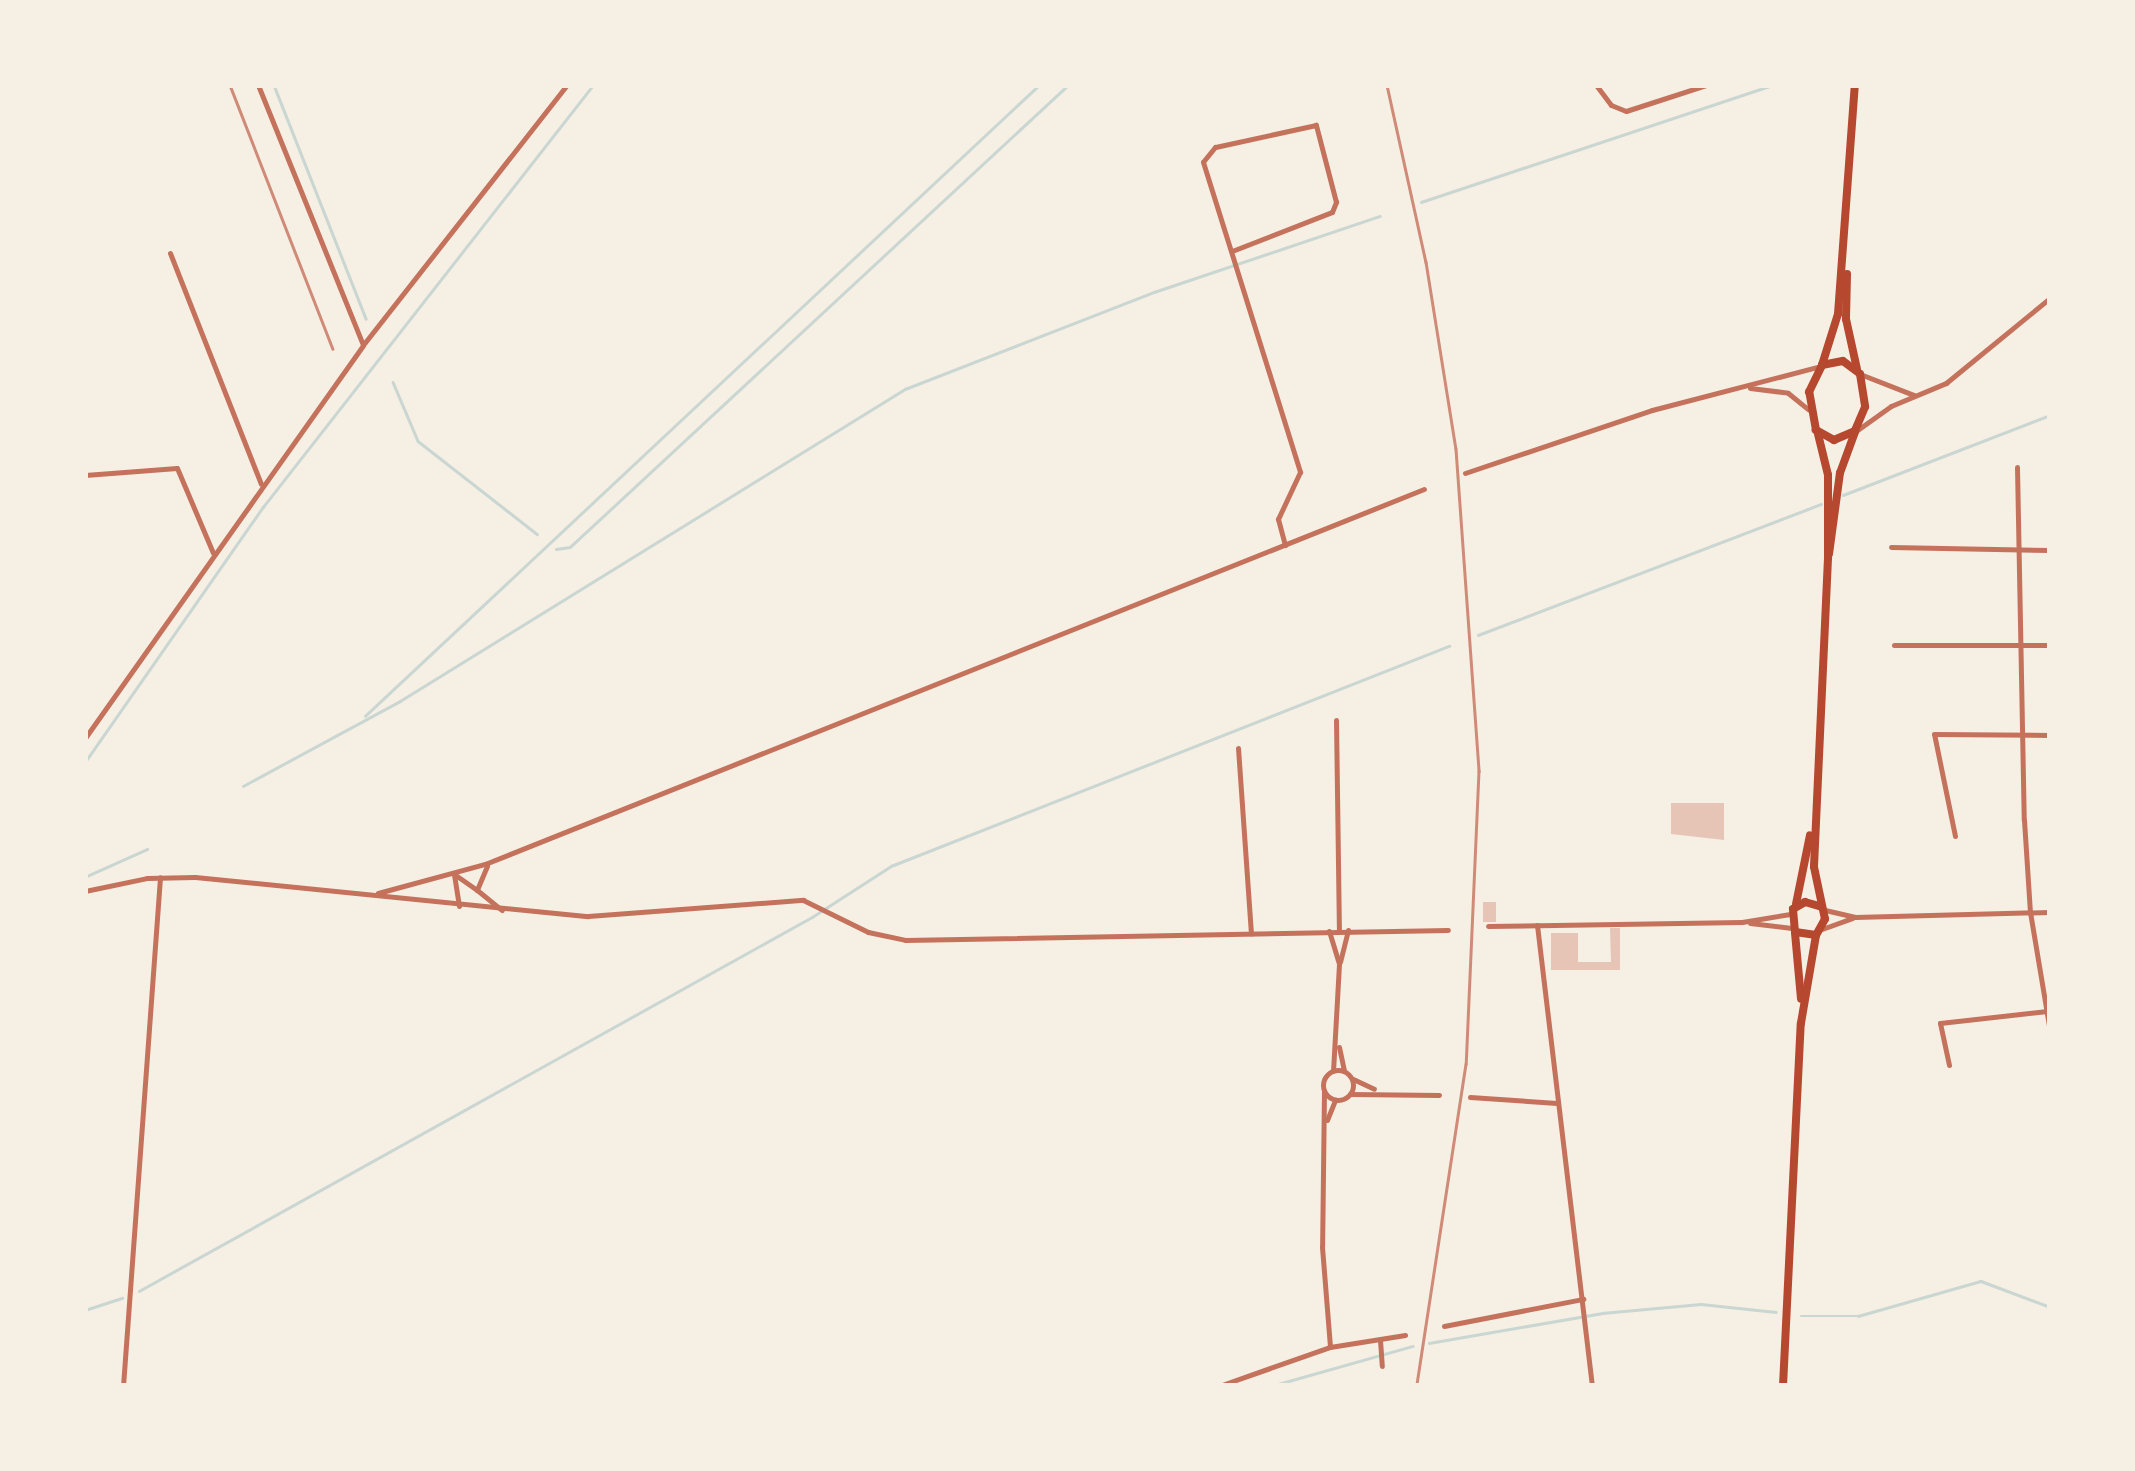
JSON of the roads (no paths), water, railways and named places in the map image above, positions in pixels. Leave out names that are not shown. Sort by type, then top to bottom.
[{"type":"main road","points":[[1828,558],[1840,473],[1866,399],[1846,319],[1855,85]]},
{"type":"main road","points":[[1802,1023],[1820,932],[1814,806],[1828,558],[1828,475],[1808,408],[1838,314],[1846,250]]},
{"type":"main road","points":[[1822,366],[1843,361],[1858,372]]},
{"type":"main road","points":[[1818,434],[1834,440],[1856,432]]},
{"type":"main road","points":[[1783,1386],[1802,1023],[1793,909],[1814,806]]},
{"type":"main road","points":[[1793,909],[1821,908]]},
{"type":"main road","points":[[1794,930],[1820,932]]},
{"type":"street","points":[[258,85],[363,345]]},
{"type":"street","points":[[85,738],[212,553],[363,345],[567,85]]},
{"type":"street","points":[[1596,85],[1611,105],[1626,110],[1706,85]]},
{"type":"street","points":[[1233,253],[1332,212],[1336,202],[1316,125],[1305,122],[1208,154],[1206,175],[1300,472],[1278,519],[1285,545]]},
{"type":"street","points":[[170,253],[262,484]]},
{"type":"street","points":[[1856,432],[1959,374],[2050,298]]},
{"type":"street","points":[[1465,473],[1582,431],[1822,366]]},
{"type":"street","points":[[1858,372],[1888,390],[1918,395]]},
{"type":"street","points":[[1742,388],[1780,390],[1808,408]]},
{"type":"street","points":[[2018,467],[2030,912],[2050,1031]]},
{"type":"street","points":[[85,475],[177,468],[212,553]]},
{"type":"street","points":[[375,893],[490,862],[1424,489]]},
{"type":"street","points":[[1891,548],[2050,550]]},
{"type":"street","points":[[1894,645],[2050,645]]},
{"type":"street","points":[[1336,720],[1338,930]]},
{"type":"street","points":[[1954,836],[1934,734],[2050,735]]},
{"type":"street","points":[[1238,748],[1250,934]]},
{"type":"street","points":[[477,890],[490,862]]},
{"type":"street","points":[[454,874],[504,911]]},
{"type":"street","points":[[454,874],[460,906]]},
{"type":"street","points":[[123,1386],[160,877]]},
{"type":"street","points":[[85,891],[160,877],[375,893],[504,911],[588,916],[772,900],[819,906],[868,932],[905,940],[1448,930]]},
{"type":"street","points":[[1821,908],[1855,918],[2050,912]]},
{"type":"street","points":[[1742,922],[1793,909]]},
{"type":"street","points":[[1820,932],[1855,918]]},
{"type":"street","points":[[1488,926],[1742,922],[1794,930]]},
{"type":"street","points":[[1536,925],[1592,1386]]},
{"type":"street","points":[[1330,1347],[1322,1247],[1324,1091],[1333,1071],[1339,965],[1348,930]]},
{"type":"street","points":[[1329,931],[1339,965]]},
{"type":"street","points":[[1949,1065],[1940,1023],[2047,1012]]},
{"type":"street","points":[[1337,1039],[1345,1072],[1377,1090]]},
{"type":"street","points":[[1333,1071],[1345,1072]]},
{"type":"street","points":[[1350,1094],[1351,1078]]},
{"type":"street","points":[[1324,1127],[1335,1100],[1350,1094],[1377,1090],[1440,1095]]},
{"type":"street","points":[[1324,1091],[1335,1100]]},
{"type":"street","points":[[1470,1098],[1557,1103]]},
{"type":"street","points":[[1444,1326],[1583,1299]]},
{"type":"street","points":[[1219,1386],[1330,1347],[1405,1335]]},
{"type":"street","points":[[1380,1339],[1382,1363]]},
{"type":"waterway","points":[[274,85],[366,318]]},
{"type":"waterway","points":[[85,762],[263,507],[593,85]]},
{"type":"waterway","points":[[365,716],[1039,85]]},
{"type":"waterway","points":[[556,549],[570,547],[1068,85]]},
{"type":"waterway","points":[[1421,202],[1772,85]]},
{"type":"waterway","points":[[243,786],[400,701],[905,389],[1154,292],[1380,216]]},
{"type":"waterway","points":[[393,382],[418,441],[537,534]]},
{"type":"waterway","points":[[1843,495],[2050,415]]},
{"type":"waterway","points":[[1478,635],[1821,504]]},
{"type":"waterway","points":[[139,1291],[812,917],[891,866],[1449,646]]},
{"type":"waterway","points":[[85,877],[147,849]]},
{"type":"waterway","points":[[1801,1316],[1858,1316],[1981,1281],[2050,1307]]},
{"type":"waterway","points":[[85,1310],[122,1298]]},
{"type":"waterway","points":[[1429,1343],[1602,1313],[1701,1304],[1776,1312]]},
{"type":"waterway","points":[[1271,1386],[1412,1346]]},
{"type":"railway","points":[[230,85],[333,349]]},
{"type":"railway","points":[[1387,85],[1426,262],[1456,449],[1479,771],[1466,1064],[1417,1386]]}]
